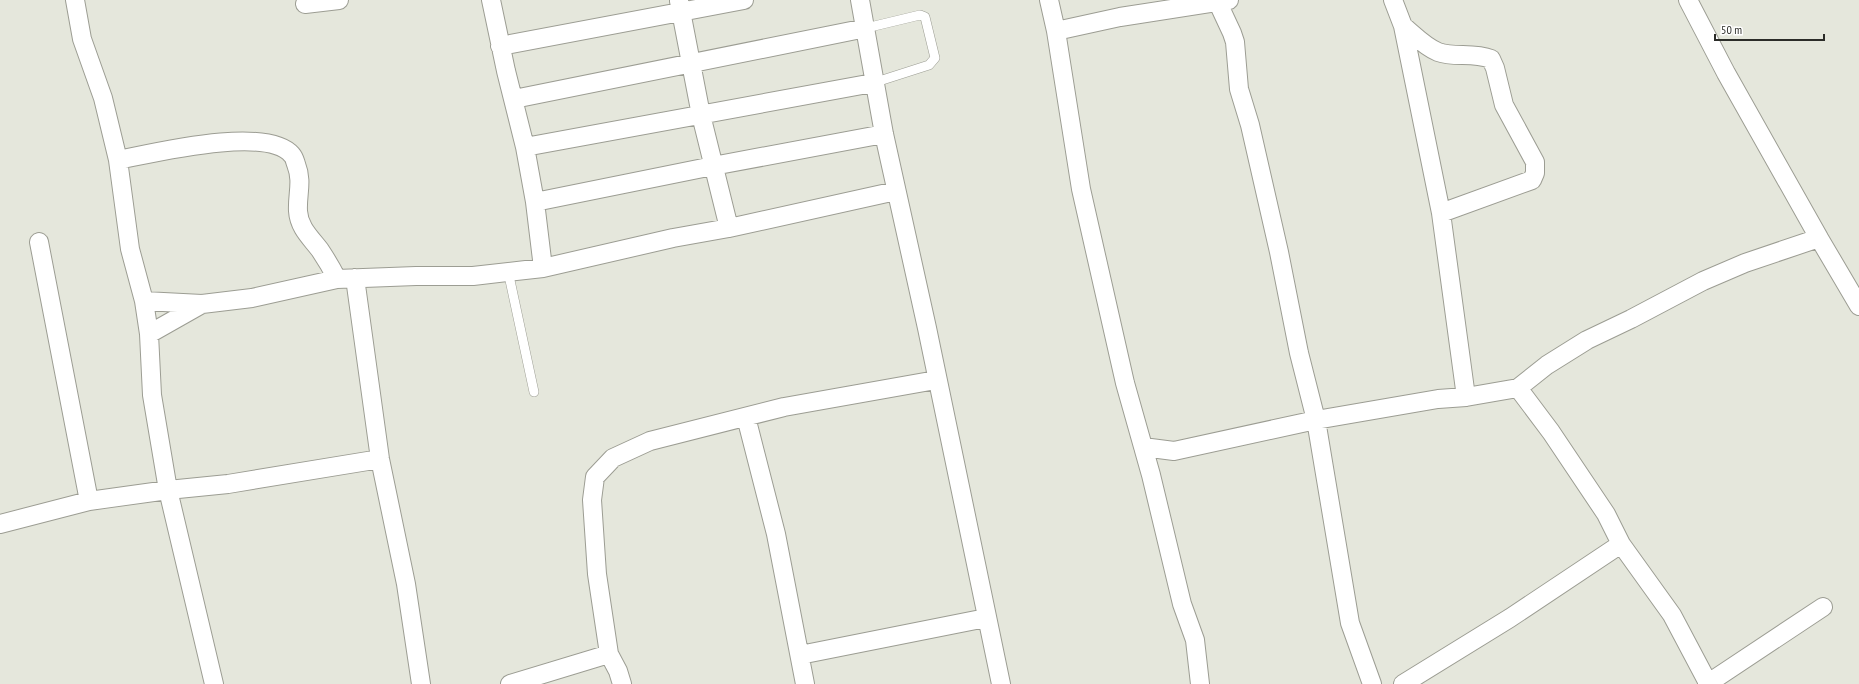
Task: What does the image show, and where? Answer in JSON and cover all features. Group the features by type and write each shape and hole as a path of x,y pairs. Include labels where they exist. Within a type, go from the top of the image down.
{"street":[{"path":"74,0 82,39 102,98 118,160 130,248 144,301 149,334 152,395 168,490 214,684"},
{"path":"305,4 339,0"},
{"path":"491,0 500,46 525,147 535,202 543,268"},
{"path":"500,46 680,6 744,0"},
{"path":"860,0 884,134 924,313 936,380 1000,684"},
{"path":"1049,0 1056,31 1080,189 1123,375 1151,475 1182,604 1195,640 1200,684"},
{"path":"1393,0 1403,26 1441,213 1466,397"},
{"path":"1688,0 1726,74 1859,306"},
{"path":"1056,31 1120,17 1224,1 1235,42 1238,89 1250,125 1279,252 1299,353 1316,420 1350,623 1372,684"},
{"path":"680,6 701,115 729,228"},
{"path":"1403,26 1429,47 1439,53 1480,55 1491,59 1495,68 1504,105 1535,162 1535,174 1532,180 1441,213"},
{"path":"514,99 691,62 866,28"},
{"path":"525,147 874,83"},
{"path":"535,202 713,166 884,134"},
{"path":"118,160 205,144 244,141 279,146 292,156 299,172 300,188 298,211 301,225 320,250 337,278"},
{"path":"144,301 202,304 252,298 337,278 473,276 543,268 673,238 729,228 896,192"},
{"path":"1143,447 1174,451 1316,420 1438,399 1466,397 1518,388 1547,365 1587,340 1631,319 1703,281 1746,263 1819,238"},
{"path":"39,242 89,501"},
{"path":"355,278 380,459 406,584 421,684"},
{"path":"149,334 202,304"},
{"path":"622,684 618,671 609,654 597,574 592,500 595,477 613,458 650,441 784,407 936,380"},
{"path":"1518,388 1551,432 1606,514 1621,544 1672,615 1708,684 1823,607"},
{"path":"746,417 776,534 805,684"},
{"path":"1151,475 1174,451"},
{"path":"0,524 89,501 168,490 228,484 380,459"},
{"path":"1403,684 1455,650 1505,621 1621,544"},
{"path":"800,655 986,618"},
{"path":"510,684 609,654"}],"lane":[{"path":"866,28 920,15 925,17 935,58 929,65 874,83"},
{"path":"508,271 534,392"}]}
